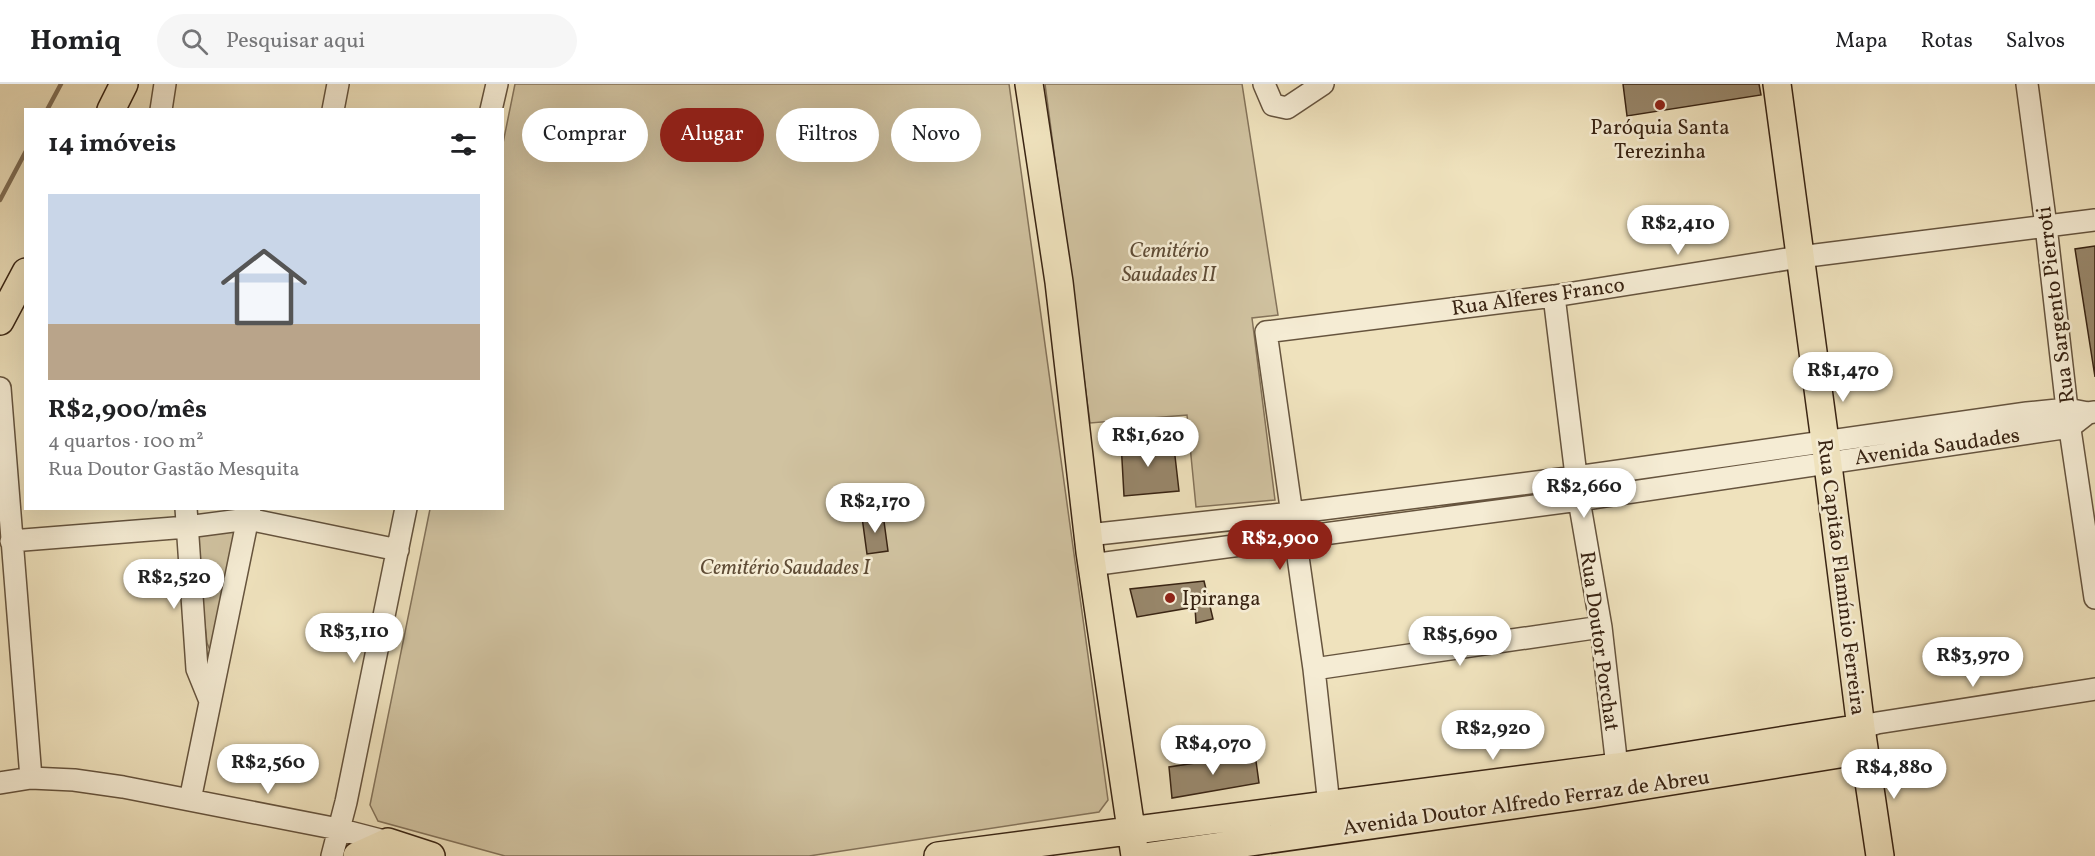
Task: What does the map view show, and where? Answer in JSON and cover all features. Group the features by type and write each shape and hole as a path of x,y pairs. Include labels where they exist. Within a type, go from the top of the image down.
{"main road":[{"path":"112,108 124,84"},
{"path":"1029,84 1059,282 1091,564 1136,856"},
{"name":"Rua Capitão Flamínio Ferreira","path":"1777,84 1862,739 1880,856"},
{"path":"0,321 24,276"},
{"name":"Avenida Doutor Alfredo Ferraz de Abreu","path":"938,856 1617,766 1862,739"},
{"name":"Avenida Doutor Alfredo Ferraz de Abreu","path":"1151,856 1591,794 1862,739"},
{"path":"357,856 388,842 431,856"}],"street":[{"path":"161,108 165,84"},
{"path":"333,108 338,84"},
{"path":"491,108 497,84"},
{"path":"1264,84 1273,105 1287,108 1323,84"},
{"name":"Rua Sargento Pierroti","path":"2027,84 2068,418 2095,598"},
{"name":"Rua Alferes Franco","path":"1291,513 1266,332 1554,296 1800,257 2095,220"},
{"name":"Rua Doutor Porchat","path":"1554,296 1579,500 1601,627 1617,766"},
{"path":"0,388 31,778"},
{"path":"2068,418 2092,413"},
{"name":"Avenida Saudades","path":"1088,535 1291,513 1576,477 1826,452 2068,418"},
{"name":"Avenida Saudades","path":"1091,564 1579,500 1826,452"},
{"path":"332,856 346,802 406,510"},
{"path":"1291,513 1314,669 1329,805"},
{"path":"11,541 187,518 249,514 398,550"},
{"path":"190,800 249,514"},
{"path":"187,518 198,669 210,701"},
{"path":"1314,669 1601,627"},
{"path":"1862,739 1877,723 2095,689"},
{"path":"1591,794 1612,784 1617,775 1617,766"},
{"path":"0,783 31,778 74,780 338,829 388,842"}],"green space":[{"name":"Cemitério Saudades I","path":"515,84 1009,84 1108,800 1099,812 809,856 505,856 378,821 370,805 430,510 504,510 504,138"},
{"name":"Cemitério Saudades II","path":"1045,84 1242,84 1278,315 1252,318 1275,500 1196,507 1187,415 1090,423"},
{"path":"239,524 212,655 207,643 194,530"}],"building":[{"name":"Paróquia Santa Terezinha","path":"1623,84 1759,84 1761,95 1627,116"},
{"path":"2095,246 2095,377 2075,249"},
{"path":"1154,437 1175,456 1179,491 1124,496 1121,442"},
{"path":"883,514 888,551 867,554 862,517"},
{"name":"Ipiranga","path":"1204,581 1213,619 1196,623 1195,607 1137,617 1130,589"},
{"path":"1255,754 1259,783 1172,798 1169,767"}],"waterway":[{"path":"48,108 61,84"},
{"path":"0,200 24,155"}],"place":[{"name":"Paróquia Santa Terezinha","path":"1660,105"},
{"name":"Ipiranga","path":"1170,598"}]}
